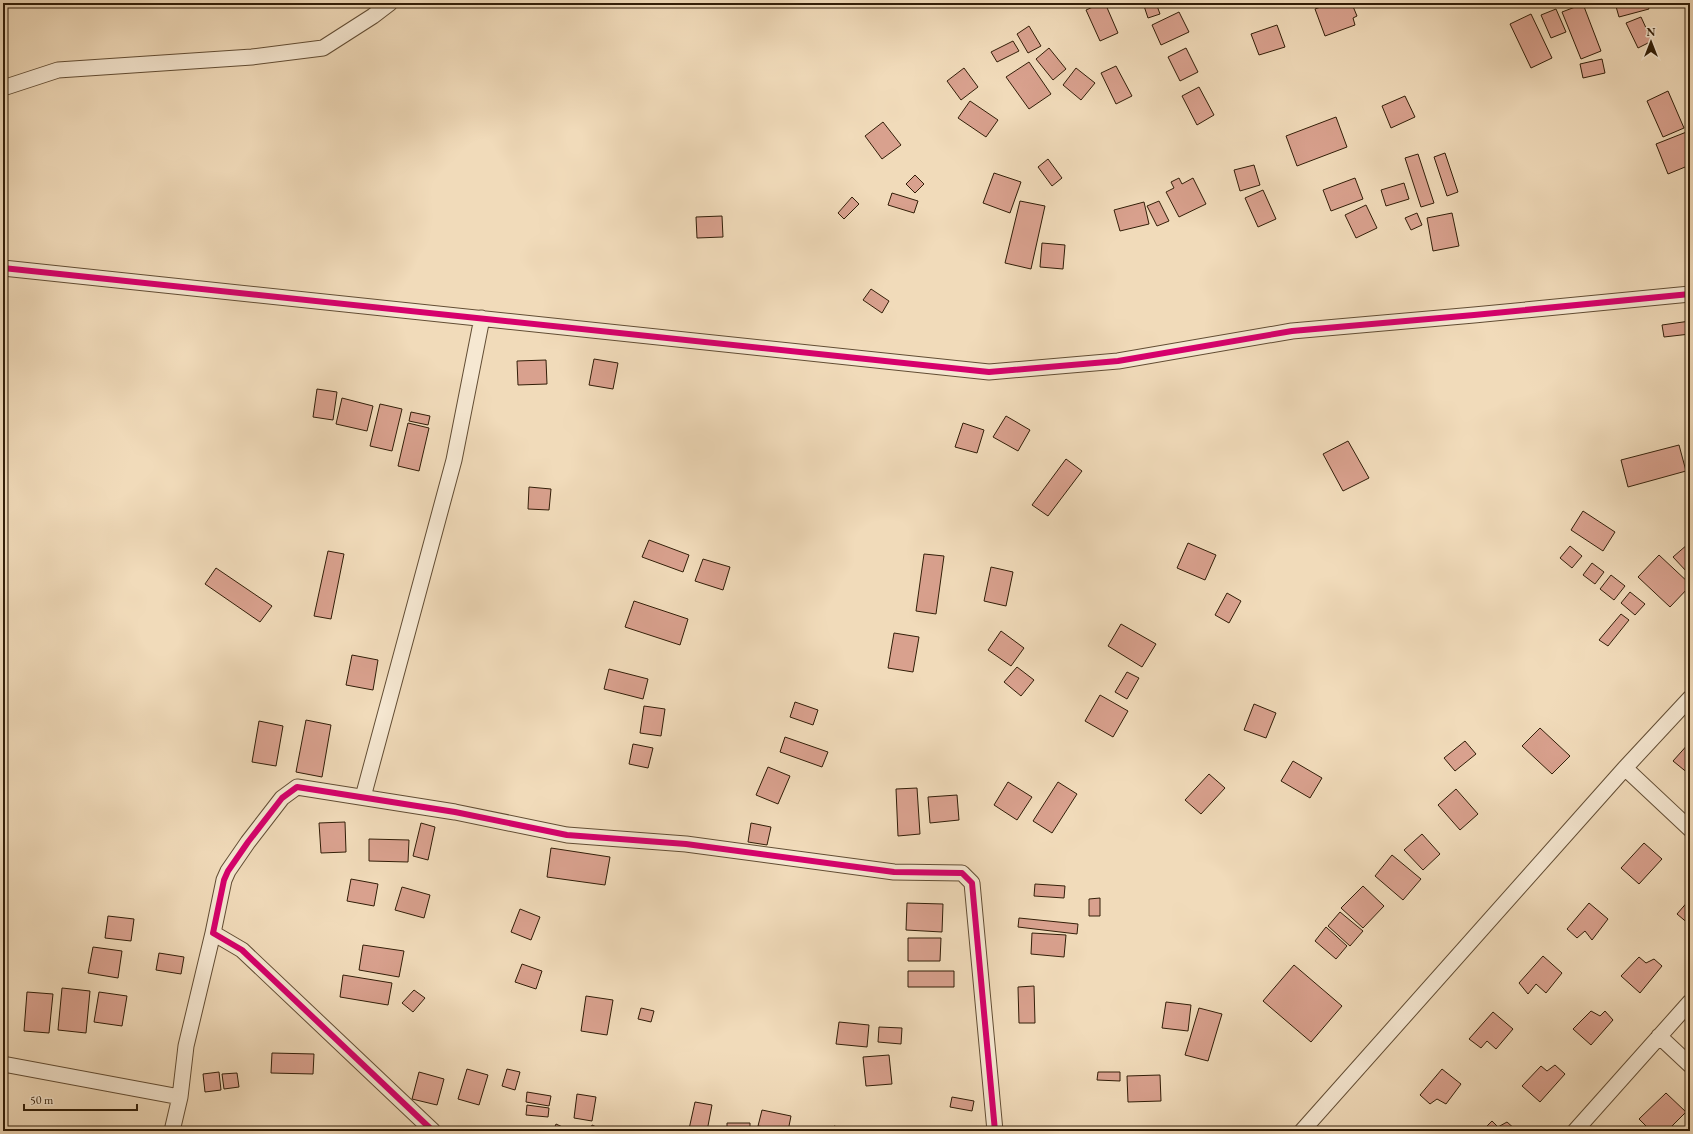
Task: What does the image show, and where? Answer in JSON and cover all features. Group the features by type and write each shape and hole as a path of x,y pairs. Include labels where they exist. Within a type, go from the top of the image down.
{"street":[{"path":"3,88 58,70 252,57 323,48 373,16 390,3"},
{"path":"3,268 989,372 1118,361 1292,331 1482,315 1690,294"},
{"path":"363,797 454,460 482,318"},
{"path":"1302,1131 1625,768 1690,698"},
{"path":"1625,768 1690,829"},
{"path":"172,1131 180,1097 186,1046 224,880 228,871 248,842 282,798 297,787 455,812 567,835 686,844 894,872 962,873 972,883 995,1131"},
{"path":"213,933 242,950 433,1131"},
{"path":"1575,1131 1690,1002"},
{"path":"1659,1036 1690,1065"},
{"path":"3,1064 180,1097"}],"building":[{"path":"1105,3 1118,33 1100,41 1086,10"},
{"path":"1143,3 1156,3 1160,14 1148,18"},
{"path":"1332,3 1347,3 1348,6 1352,4 1357,16 1353,18 1355,25 1325,36 1315,9"},
{"path":"1615,3 1647,3 1649,9 1619,17"},
{"path":"1583,4 1601,51 1581,59 1562,12"},
{"path":"1556,9 1566,32 1551,38 1541,15"},
{"path":"1179,12 1189,32 1161,45 1152,25"},
{"path":"1531,14 1552,58 1531,68 1510,24"},
{"path":"1641,17 1652,41 1638,48 1626,23"},
{"path":"1277,25 1285,47 1259,55 1251,34"},
{"path":"1029,26 1041,46 1028,53 1017,34"},
{"path":"1013,41 1019,51 997,62 991,52"},
{"path":"1049,48 1066,69 1053,80 1036,59"},
{"path":"1186,48 1198,72 1180,81 1168,57"},
{"path":"1602,59 1605,73 1583,78 1580,64"},
{"path":"1029,62 1051,94 1029,109 1006,77"},
{"path":"1116,66 1132,96 1116,104 1101,73"},
{"path":"964,68 978,87 961,100 947,81"},
{"path":"1076,68 1095,83 1081,100 1063,85"},
{"path":"1199,87 1214,115 1197,125 1182,96"},
{"path":"1668,91 1684,128 1663,137 1647,101"},
{"path":"1405,96 1415,117 1391,128 1382,106"},
{"path":"970,101 998,120 986,137 958,118"},
{"path":"1336,117 1347,147 1297,166 1286,136"},
{"path":"883,122 901,145 882,159 865,136"},
{"path":"1689,131 1690,165 1668,174 1656,144"},
{"path":"1445,153 1458,192 1447,196 1434,157"},
{"path":"1418,154 1434,203 1421,207 1405,158"},
{"path":"1048,159 1062,178 1052,186 1038,167"},
{"path":"1254,165 1260,185 1240,191 1234,170"},
{"path":"994,173 1021,182 1010,213 983,203"},
{"path":"915,175 924,184 915,193 906,184"},
{"path":"1179,178 1182,184 1193,178 1206,204 1179,217 1166,192 1174,188 1171,182"},
{"path":"1355,178 1363,199 1331,211 1323,190"},
{"path":"1404,183 1409,199 1386,206 1381,190"},
{"path":"1263,190 1276,219 1258,227 1245,198"},
{"path":"892,193 918,201 914,213 888,205"},
{"path":"852,197 859,204 844,219 838,213"},
{"path":"1020,201 1045,206 1031,269 1005,263"},
{"path":"1159,201 1169,221 1157,226 1147,206"},
{"path":"1144,202 1149,224 1120,231 1114,210"},
{"path":"1366,205 1377,228 1356,238 1345,215"},
{"path":"1417,213 1422,225 1411,230 1405,218"},
{"path":"1452,213 1459,246 1433,251 1427,218"},
{"path":"722,216 723,237 697,238 696,217"},
{"path":"1042,243 1065,245 1063,269 1040,267"},
{"path":"871,289 889,301 882,313 863,300"},
{"path":"1690,321 1690,334 1664,337 1662,325"},
{"path":"594,359 618,363 613,389 589,385"},
{"path":"546,360 547,384 518,385 517,361"},
{"path":"317,389 337,392 333,420 313,417"},
{"path":"342,398 373,406 367,431 336,424"},
{"path":"380,404 402,409 392,451 370,446"},
{"path":"411,412 430,416 428,425 409,421"},
{"path":"1006,416 1030,430 1018,451 993,437"},
{"path":"408,423 429,428 419,471 398,466"},
{"path":"963,423 984,430 977,453 955,447"},
{"path":"1348,441 1369,478 1343,491 1323,454"},
{"path":"1679,445 1686,471 1628,487 1621,460"},
{"path":"1066,459 1082,471 1048,516 1032,505"},
{"path":"529,487 551,489 549,510 528,509"},
{"path":"1583,511 1615,532 1603,551 1571,530"},
{"path":"649,540 689,555 683,572 642,557"},
{"path":"1188,543 1216,555 1205,580 1177,568"},
{"path":"1688,544 1690,546 1690,569 1687,572 1673,557"},
{"path":"1570,546 1582,556 1572,568 1560,558"},
{"path":"328,551 344,554 331,619 314,616"},
{"path":"924,554 944,556 936,614 916,611"},
{"path":"1659,555 1690,584 1690,586 1670,607 1638,577"},
{"path":"703,559 730,567 723,590 695,581"},
{"path":"1592,563 1604,572 1595,584 1583,575"},
{"path":"991,567 1013,572 1006,606 984,601"},
{"path":"216,568 272,606 260,622 205,584"},
{"path":"1611,575 1625,586 1614,600 1600,589"},
{"path":"1630,592 1645,604 1635,615 1621,603"},
{"path":"1227,593 1241,601 1229,623 1215,615"},
{"path":"634,601 688,619 680,645 625,627"},
{"path":"1621,614 1629,620 1608,646 1599,640"},
{"path":"1121,624 1156,644 1142,667 1108,646"},
{"path":"1001,631 1024,648 1011,666 988,650"},
{"path":"894,633 919,637 913,672 888,668"},
{"path":"352,655 378,660 373,690 346,685"},
{"path":"1017,667 1034,680 1021,696 1004,682"},
{"path":"609,669 648,679 643,699 604,689"},
{"path":"1127,672 1139,678 1127,699 1115,692"},
{"path":"1100,695 1128,711 1113,737 1085,721"},
{"path":"795,702 818,710 813,725 790,717"},
{"path":"1254,704 1276,713 1266,738 1244,730"},
{"path":"644,706 665,709 661,736 640,733"},
{"path":"306,720 331,725 322,777 296,772"},
{"path":"259,721 283,726 276,766 252,762"},
{"path":"1540,728 1570,756 1552,774 1522,746"},
{"path":"785,737 828,752 822,767 780,752"},
{"path":"1465,741 1476,754 1455,771 1444,758"},
{"path":"1690,742 1690,773 1689,774 1673,761"},
{"path":"633,744 653,748 648,768 629,764"},
{"path":"1293,761 1322,778 1310,798 1281,781"},
{"path":"768,767 790,776 778,804 756,795"},
{"path":"1209,774 1225,788 1201,814 1185,800"},
{"path":"1008,782 1032,797 1017,820 994,805"},
{"path":"1058,782 1077,794 1052,833 1033,821"},
{"path":"917,788 920,834 898,836 896,789"},
{"path":"1456,789 1478,814 1460,830 1438,805"},
{"path":"957,795 959,820 930,823 928,797"},
{"path":"345,822 346,852 321,853 319,823"},
{"path":"421,823 435,827 428,860 413,856"},
{"path":"751,823 771,827 767,845 748,842"},
{"path":"1422,834 1440,854 1423,870 1404,850"},
{"path":"369,839 409,840 408,862 369,861"},
{"path":"1644,843 1662,859 1639,884 1621,868"},
{"path":"551,848 610,857 605,885 547,877"},
{"path":"1392,855 1421,879 1403,900 1375,876"},
{"path":"351,879 378,884 374,906 347,901"},
{"path":"1035,884 1065,886 1064,898 1034,896"},
{"path":"1363,886 1384,906 1363,928 1341,908"},
{"path":"402,887 430,895 424,918 395,910"},
{"path":"1100,898 1100,916 1089,916 1089,899"},
{"path":"1690,899 1690,925 1677,914"},
{"path":"907,903 943,904 942,932 906,930"},
{"path":"1589,903 1608,919 1592,940 1585,931 1577,938 1567,929"},
{"path":"520,909 540,917 531,940 511,932"},
{"path":"1340,912 1363,931 1350,946 1328,926"},
{"path":"108,916 134,919 131,941 105,938"},
{"path":"1019,918 1078,924 1077,934 1018,927"},
{"path":"1326,927 1347,946 1336,959 1315,941"},
{"path":"1032,933 1066,935 1064,957 1031,954"},
{"path":"908,938 941,938 940,961 908,961"},
{"path":"363,945 404,951 399,977 359,970"},
{"path":"93,947 122,951 118,978 88,973"},
{"path":"159,953 184,957 181,974 156,970"},
{"path":"1543,956 1562,973 1546,993 1536,984 1528,994 1519,983"},
{"path":"1639,957 1646,963 1654,959 1662,966 1640,993 1621,976"},
{"path":"522,964 542,971 536,989 515,982"},
{"path":"1294,965 1342,1006 1311,1042 1263,1001"},
{"path":"908,971 954,971 954,987 908,987"},
{"path":"343,975 392,983 388,1005 340,997"},
{"path":"1034,986 1035,1023 1019,1023 1018,987"},
{"path":"62,988 90,991 86,1033 58,1030"},
{"path":"414,990 425,998 413,1012 402,1003"},
{"path":"27,992 53,994 49,1033 24,1031"},
{"path":"99,992 127,996 122,1026 94,1022"},
{"path":"586,996 613,1000 607,1035 581,1031"},
{"path":"1166,1002 1191,1005 1188,1031 1162,1028"},
{"path":"641,1008 654,1011 651,1022 638,1019"},
{"path":"1199,1008 1222,1014 1208,1061 1185,1055"},
{"path":"1591,1011 1600,1016 1605,1011 1613,1020 1591,1045 1573,1029"},
{"path":"1493,1012 1513,1029 1496,1049 1487,1041 1481,1048 1469,1039"},
{"path":"839,1022 869,1025 867,1047 836,1044"},
{"path":"879,1027 902,1028 901,1044 878,1042"},
{"path":"272,1053 314,1054 313,1074 271,1073"},
{"path":"889,1055 892,1084 866,1086 863,1057"},
{"path":"1555,1065 1565,1074 1540,1102 1522,1086 1541,1066 1547,1071"},
{"path":"467,1069 488,1075 479,1105 458,1099"},
{"path":"507,1069 520,1072 515,1090 502,1086"},
{"path":"1442,1069 1461,1084 1446,1104 1437,1099 1430,1104 1420,1095"},
{"path":"219,1072 221,1090 205,1092 203,1074"},
{"path":"419,1072 444,1079 437,1105 412,1099"},
{"path":"1098,1072 1120,1072 1120,1081 1097,1080"},
{"path":"237,1073 239,1087 224,1089 222,1074"},
{"path":"1160,1075 1161,1101 1128,1102 1127,1076"},
{"path":"527,1092 551,1096 549,1106 526,1102"},
{"path":"1666,1093 1686,1112 1667,1131 1662,1131 1658,1128 1655,1131 1651,1131 1639,1119"},
{"path":"577,1094 596,1097 592,1121 574,1118"},
{"path":"952,1097 974,1101 972,1111 950,1107"},
{"path":"695,1102 712,1105 707,1131 689,1129"},
{"path":"527,1105 549,1108 548,1117 526,1115"},
{"path":"762,1110 791,1116 788,1131 758,1126"},
{"path":"1492,1121 1498,1127 1507,1122 1516,1130 1482,1131"},
{"path":"727,1123 750,1123 750,1131 727,1131"},
{"path":"556,1124 571,1131 553,1131"},
{"path":"592,1125 605,1131 590,1131"},
{"path":"834,1126 853,1131 832,1131"}],"cycle path":[{"path":"3,268 989,372 1118,361 1292,331 1690,294"},
{"path":"433,1131 242,950 213,933 224,880 228,871 282,798 297,787 455,812 567,835 686,844 894,872 962,873 972,883 995,1131"}]}
